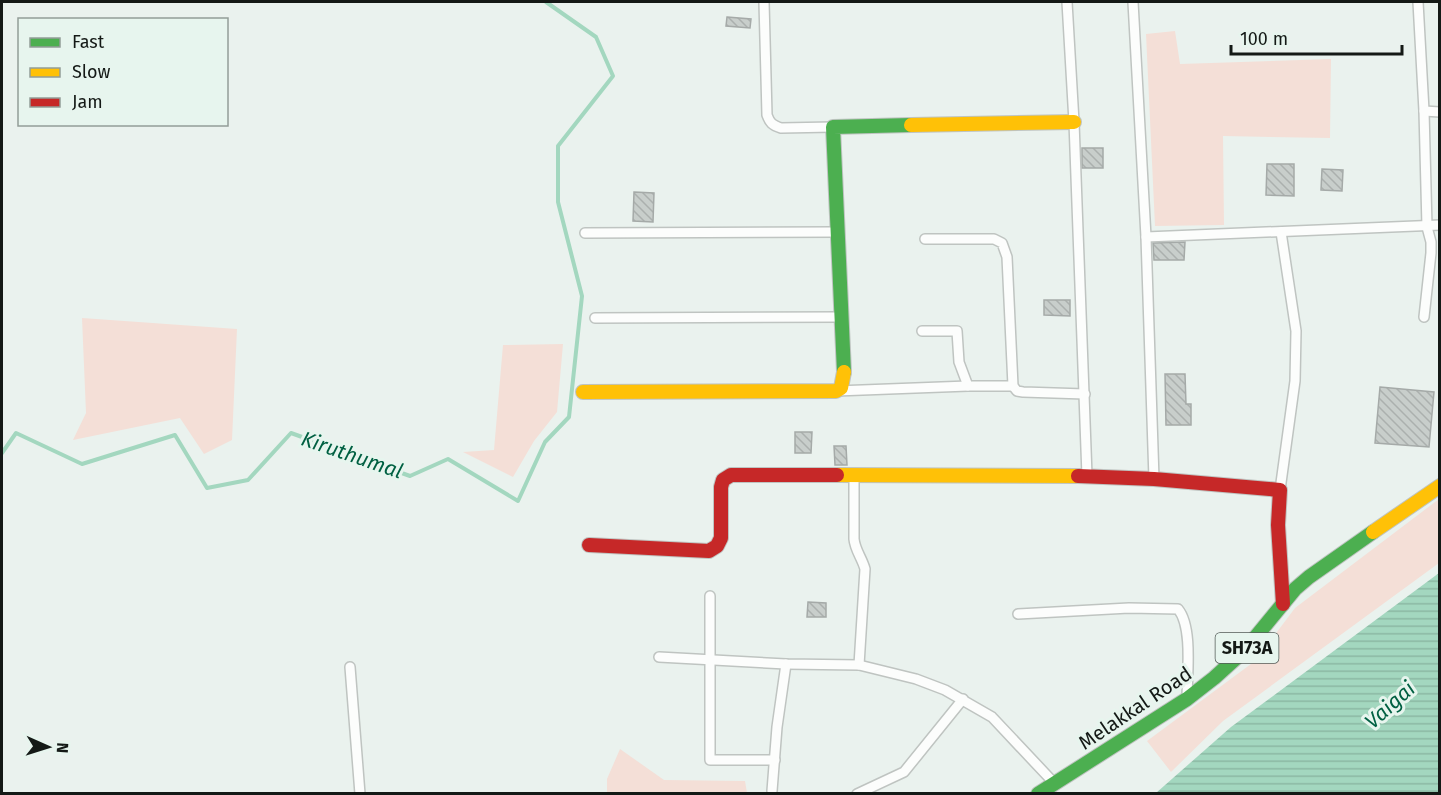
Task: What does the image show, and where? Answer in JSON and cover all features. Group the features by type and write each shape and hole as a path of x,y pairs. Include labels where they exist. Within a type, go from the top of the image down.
{"street":[{"path":"764,2 767,115 770,122 781,128 1074,122"},
{"path":"1067,2 1074,122 1087,476"},
{"path":"1133,2 1146,237 1154,479"},
{"path":"1418,2 1427,226 1431,242 1424,317"},
{"path":"1424,111 1440,112"},
{"path":"832,127 844,378 840,388 836,391"},
{"path":"1146,237 1440,225"},
{"path":"585,233 837,232"},
{"path":"1281,232 1296,331 1295,381 1280,490 1278,525 1283,604"},
{"path":"925,239 994,239 1002,243 1007,257 1013,386 1017,391 1023,392 1085,394"},
{"path":"595,318 840,317"},
{"path":"922,331 957,331 959,362 968,386"},
{"path":"583,392 836,391 1013,386"},
{"path":"589,544 708,551 716,549 721,538 721,487 726,477 731,475 1087,476 1154,479 1280,490"},
{"path":"854,476 855,548 862,558 865,569 859,665"},
{"name":"Melakkal Road","path":"1038,794 1187,699 1245,650 1295,589 1309,577 1440,486"},
{"path":"710,596 710,760 774,759"},
{"path":"1018,614 1129,608 1178,609 1183,614 1187,627 1187,699"},
{"path":"659,657 786,664 859,665 916,679 963,699 992,717 1055,784"},
{"path":"771,791 786,664"},
{"path":"350,667 360,794"},
{"path":"857,794 904,772 963,699"}],"shaded area":[{"path":"1175,31 1180,64 1331,59 1330,138 1223,136 1224,225 1155,226 1146,34"},
{"path":"82,318 237,329 232,440 204,454 180,418 73,440 86,413"},
{"path":"563,344 557,412 534,441 513,477 463,452 494,450 503,345"},
{"path":"1439,499 1439,563 1223,721 1171,772 1147,741 1255,661 1295,608"},
{"path":"620,749 664,780 745,781 747,793 607,793 607,779"}],"water":[{"name":"Vaigai","path":"1439,573 1439,793 1156,793 1231,727"}],"building":[{"path":"727,17 751,19 750,28 726,26"},
{"path":"1082,148 1103,148 1103,168 1082,168"},
{"path":"1267,164 1294,164 1294,196 1266,195"},
{"path":"1322,169 1343,170 1342,191 1321,190"},
{"path":"634,192 654,193 653,222 633,221"},
{"path":"1185,242 1184,260 1154,260 1153,243"},
{"path":"1044,300 1070,300 1070,316 1044,315"},
{"path":"1165,374 1185,374 1186,404 1191,404 1191,425 1166,425"},
{"path":"1380,387 1434,392 1429,447 1375,443"},
{"path":"795,432 812,432 811,453 795,453"},
{"path":"834,446 846,446 847,465 835,465"},
{"path":"808,602 826,603 826,617 807,617"}],"waterway":[{"name":"Kiruthumal","path":"2,453 16,433 82,464 175,435 207,488 248,480 291,433 410,476 448,459 518,501 545,442 569,417 582,296 558,202 558,146 613,76 596,37 546,2"}],"traffic: fast":[{"path":"844,372 833,127 911,125"},
{"path":"1038,794 1187,699 1214,678 1245,650 1295,589 1373,532"}],"traffic: slow":[{"path":"911,125 1074,122"},
{"path":"583,392 836,391 841,388 844,372"},
{"path":"837,475 1078,476"},
{"path":"1373,532 1440,486"}],"traffic: jam":[{"path":"589,545 709,551 717,546 721,538 721,487 723,480 731,475 837,475"},
{"path":"1078,476 1154,479 1280,490 1278,525 1283,604"}]}
